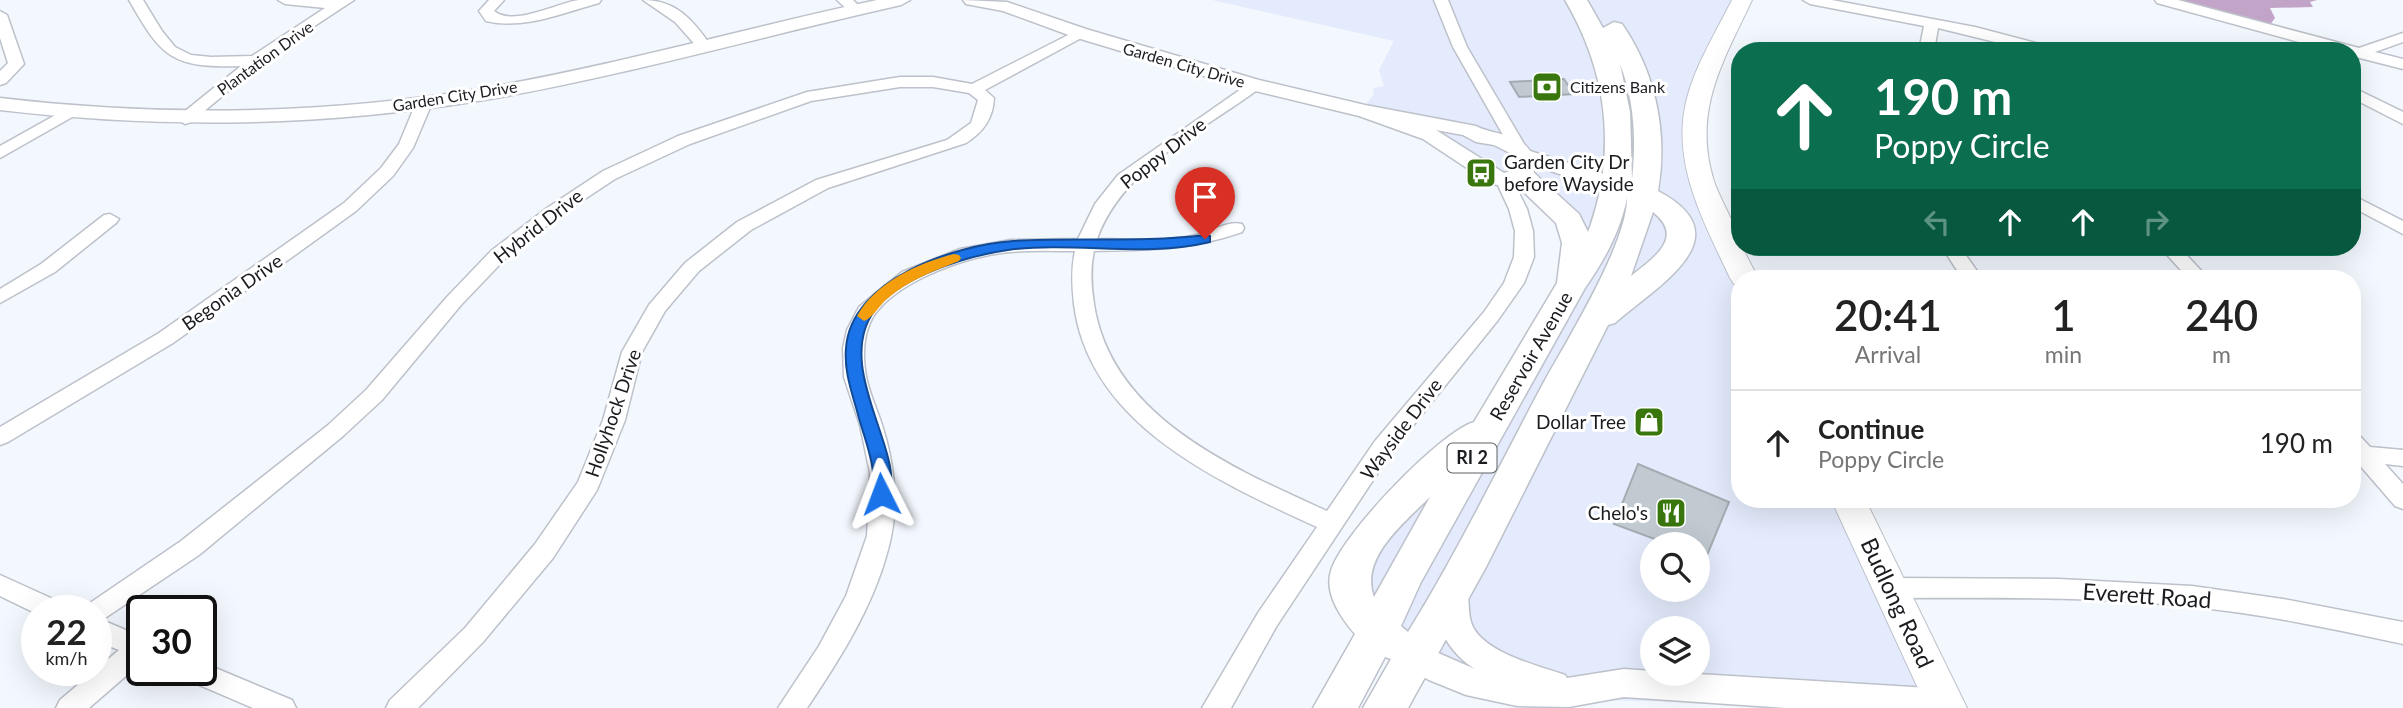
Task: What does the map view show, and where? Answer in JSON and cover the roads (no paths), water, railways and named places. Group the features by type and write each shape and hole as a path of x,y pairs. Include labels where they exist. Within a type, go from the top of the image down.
{"main road":[{"name":"RI 2","path":"1576,0 1600,41 1617,94 1629,190"},
{"name":"RI 2","path":"1597,0 1628,53 1641,88 1648,127 1648,151 1629,190"},
{"path":"1731,250 1707,198 1695,155 1694,118 1702,86 1742,0"},
{"path":"1517,165 1569,220 1577,243 1570,287"},
{"name":"Reservoir Avenue","path":"1335,708 1378,631 1402,580 1570,287 1629,190"},
{"name":"Reservoir Avenue","path":"1385,708 1452,593 1625,257 1638,220 1629,190"},
{"path":"1589,329 1664,265 1682,243 1682,229 1677,218 1664,206 1629,190"},
{"path":"1415,657 1378,631 1357,607 1349,573 1368,541 1441,465 1497,415"},
{"name":"Budlong Road","path":"1852,508 1946,706"}],"street":[{"path":"136,0 168,48 178,55 209,60 255,61"},
{"path":"285,0 343,3"},
{"path":"496,0 486,11 491,18 498,20 517,19 594,0"},
{"path":"650,0 670,10 691,27 704,46"},
{"name":"Garden City Drive","path":"0,104 68,113 185,119 311,115 424,103 564,78 704,46 850,5 901,0"},
{"name":"Garden City Drive","path":"972,0 1004,3 1080,33 1254,85 1365,111 1469,130 1486,138 1498,139 1517,165"},
{"name":"Wayside Drive","path":"1216,708 1267,620 1383,447 1491,316 1514,283 1524,257 1524,231 1518,209 1514,137 1494,114 1450,26 1441,0"},
{"path":"1810,0 1975,31 2016,42"},
{"path":"1871,12 1886,0"},
{"path":"2162,0 2316,42"},
{"name":"Plantation Drive","path":"185,119 255,61 343,3"},
{"path":"0,15 16,64 0,80"},
{"path":"2244,23 2271,42"},
{"path":"1928,42 1932,24"},
{"path":"974,89 1080,33"},
{"path":"2361,50 2403,37"},
{"path":"2361,54 2403,64"},
{"name":"Hybrid Drive","path":"112,602 190,548 335,431 374,395 454,301 498,256 553,212 599,181 684,140 807,97 875,83 933,82 974,89"},
{"name":"Poppy Drive","path":"1254,85 1122,182 1094,222 1086,243 1081,260 1080,297 1091,346 1123,393 1183,448 1256,489 1333,524"},
{"name":"Hollyhock Drive","path":"400,708 482,625 544,551 589,484 614,421 632,352 656,309 692,267 744,226 822,184 943,148 971,134 986,112 986,98 974,89"},
{"path":"2361,97 2403,119"},
{"name":"Begonia Drive","path":"0,437 166,338 350,206 387,172 407,144 424,103"},
{"name":"Garden City Drive","path":"1365,111 1430,135 1483,167 1517,165 1629,190"},
{"path":"0,153 68,113"},
{"path":"1450,126 1494,114"},
{"path":"1483,167 1478,140 1486,138 1485,128 1494,114"},
{"path":"2361,205 2403,228"},
{"path":"0,297 48,268 110,219"},
{"path":"792,708 829,654 859,596 878,536 882,473 855,377 853,348 857,330 869,307 909,276 967,253 1011,246 1166,244 1205,239 1235,228"},
{"path":"2177,256 2191,270"},
{"path":"2361,451 2403,458"},
{"path":"2361,454 2403,500"},
{"path":"0,586 21,596"},
{"name":"Everett Road","path":"1889,588 2030,588 2162,594 2287,609 2403,633"},
{"path":"1452,593 1454,621 1458,630 1486,659 1523,676 1581,693"},
{"path":"1415,657 1447,673 1506,691 1530,695 1581,693 1624,683 1946,706"},
{"path":"70,708 126,661"},
{"path":"217,680 282,708"}],"place":[{"name":"Citizens Bank","path":"1547,87"},
{"name":"Garden City Dr before Wayside","path":"1481,173"},
{"name":"Dollar Tree","path":"1649,422"},
{"name":"Chelo's","path":"1671,513"}]}
